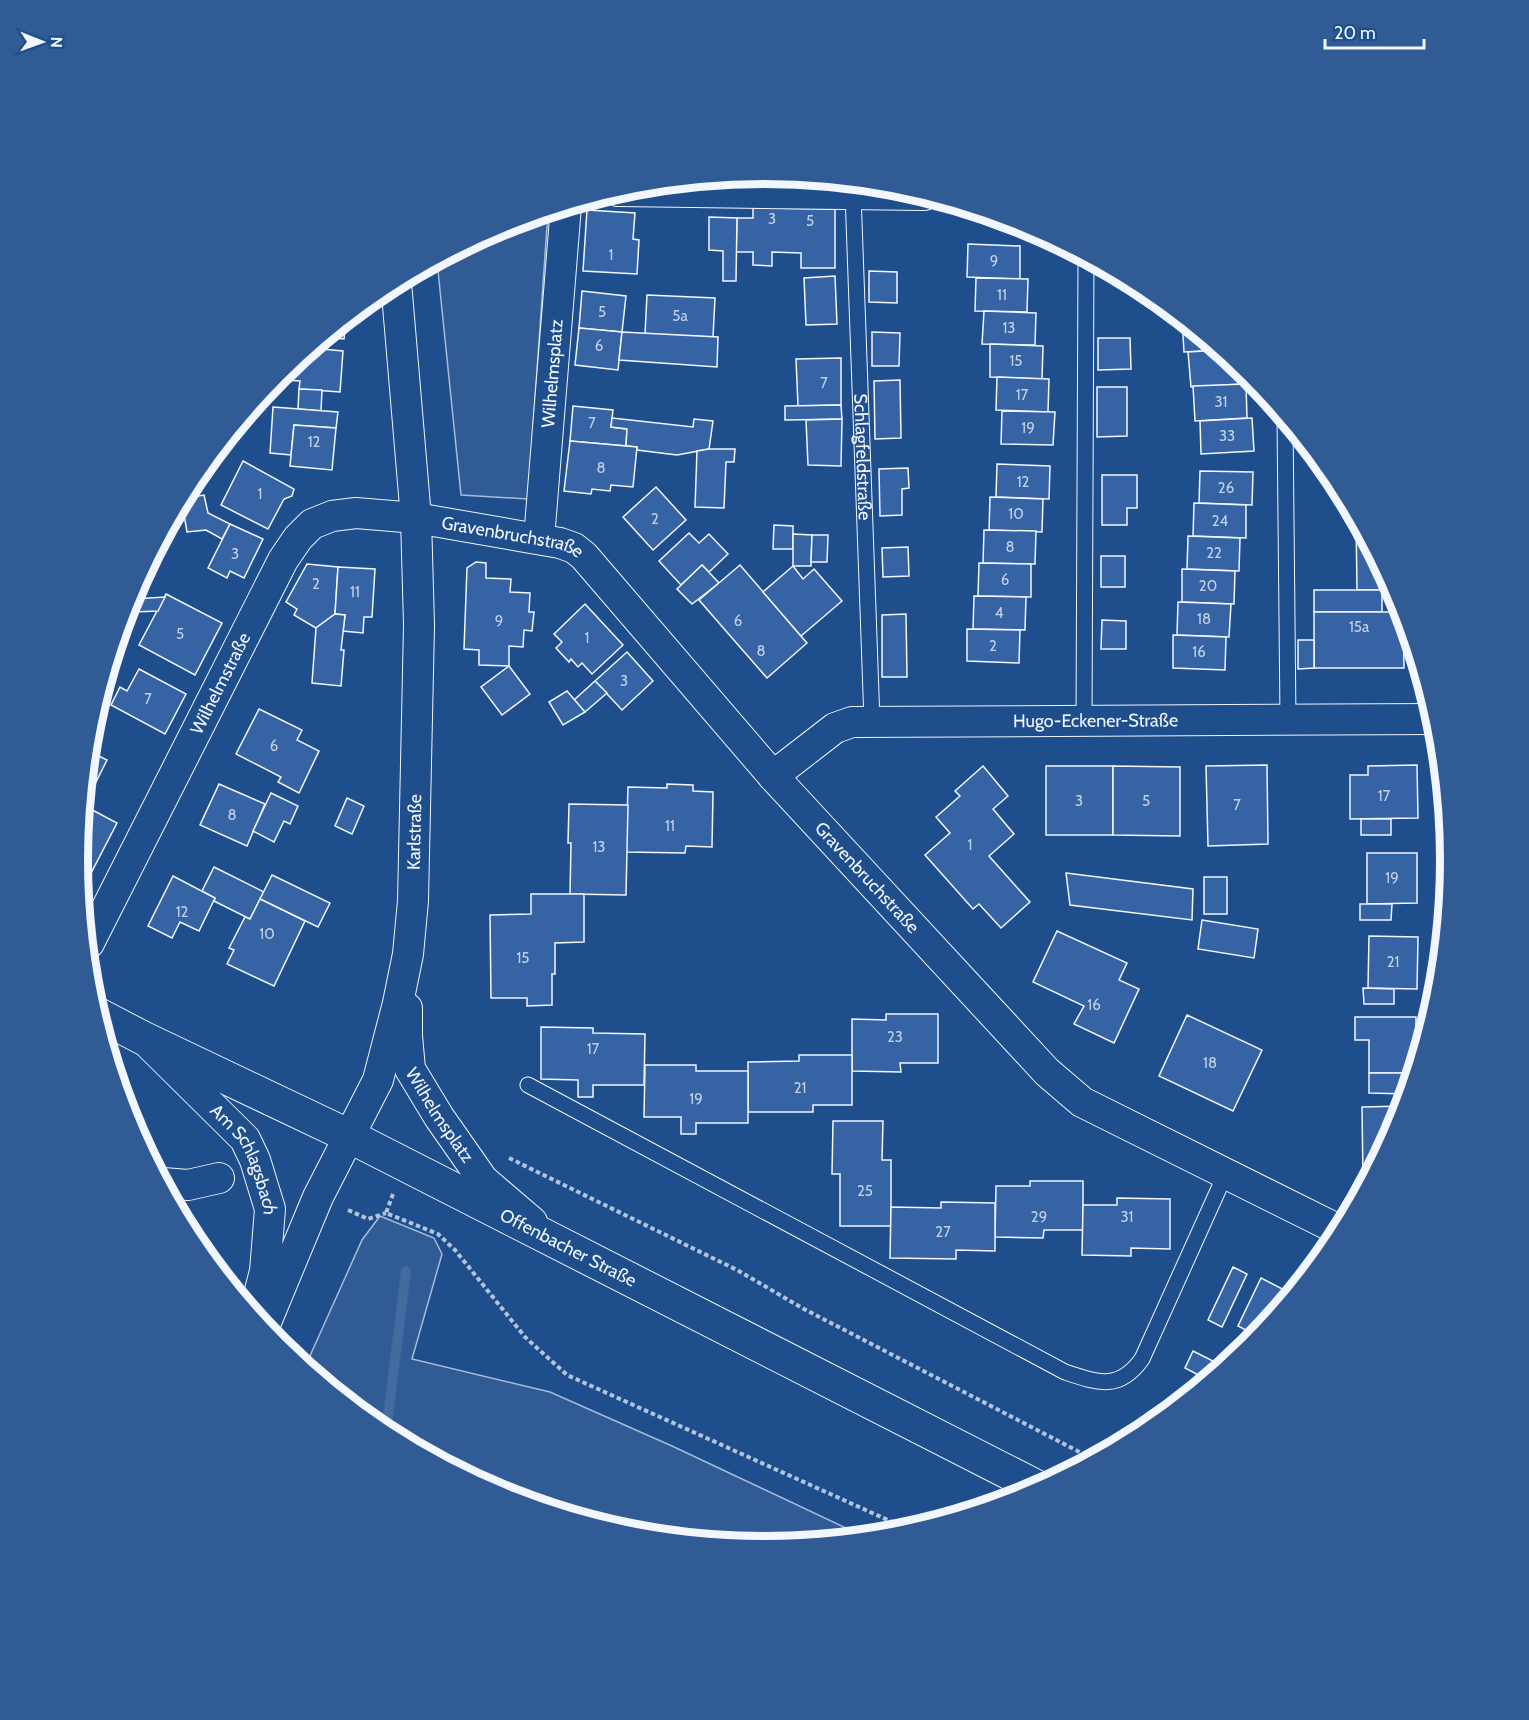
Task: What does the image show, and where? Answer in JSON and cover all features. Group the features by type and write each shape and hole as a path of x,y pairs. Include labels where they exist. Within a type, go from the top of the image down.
{"street":[{"path":"667,191 875,194"},
{"name":"Wilhelmsplatz","path":"539,539 565,214"},
{"path":"397,293 416,518"},
{"name":"Wilhelmstraße","path":"93,935 283,560 298,538 312,524 332,516 356,513 416,518"},
{"name":"Gravenbruchstraße","path":"416,518 539,539 574,548 584,556 773,776 1047,1072 1082,1102 1333,1227"},
{"name":"Karlstraße","path":"349,1136 378,1080 408,954 413,901 417,758 419,625 416,518"},
{"name":"Hugo-Eckener-Straße","path":"773,776 835,728 852,722 1426,719"},
{"name":"Wilhelmsplatz","path":"408,954 407,1036 410,1069 439,1118 483,1180 552,1240"},
{"name":"Offenbacher Straße","path":"108,1020 349,1136 1028,1483"},
{"name":"Am Schlagsbach","path":"142,1038 245,1139 255,1160 270,1209 265,1271 256,1306"},
{"path":"268,1319 318,1197 349,1136"},
{"path":"171,1184 188,1185 219,1178"}],"lane":[{"name":"Schlagfeldstraße","path":"853,193 872,721"},
{"path":"1084,720 1086,266"},
{"path":"1285,429 1288,720"},
{"path":"528,1085 1065,1372 1092,1381 1115,1383 1134,1372 1226,1175"}],"path":[{"path":"505,1156 737,1270 804,1310 1085,1454"},
{"path":"405,1166 386,1213 438,1234 455,1250 525,1337 567,1375 894,1523"}],"shaded area":[{"path":"547,220 528,499 461,495 438,269 506,235"},
{"path":"380,1216 434,1238 442,1254 412,1359 550,1392 672,1446 851,1530 809,1535 720,1535 633,1523 590,1513 506,1485 426,1445 353,1396 309,1359 362,1240"}],"building":[{"path":"753,208 835,209 835,268 801,268 801,253 772,252 772,266 753,265 753,252 736,252 737,218 753,218"},
{"path":"587,210 635,213 633,239 639,240 637,274 583,271"},
{"path":"709,217 737,218 736,281 723,281 723,251 709,250"},
{"path":"968,244 1020,246 1020,279 967,277"},
{"path":"869,271 897,272 897,303 869,302"},
{"path":"835,276 837,324 806,325 804,278"},
{"path":"976,278 1028,279 1027,312 975,311"},
{"path":"582,291 626,296 622,332 579,328"},
{"path":"647,295 715,298 713,337 645,334"},
{"path":"984,311 1036,313 1035,345 982,344"},
{"path":"579,328 622,332 618,370 575,365"},
{"path":"1183,329 1208,351 1184,352"},
{"path":"345,331 344,339 336,338"},
{"path":"622,332 718,337 717,367 619,360"},
{"path":"872,332 900,333 899,366 872,366"},
{"path":"1098,338 1130,338 1131,369 1098,370"},
{"path":"990,344 1043,346 1042,379 990,377"},
{"path":"323,349 343,351 340,392 299,389 300,381 288,380"},
{"path":"1208,351 1243,384 1191,387 1188,352"},
{"path":"841,358 841,405 798,406 796,359"},
{"path":"997,377 1049,379 1048,412 996,410"},
{"path":"900,380 901,438 875,439 874,381"},
{"path":"1245,384 1247,418 1195,421 1193,386"},
{"path":"1097,387 1127,387 1127,436 1097,437"},
{"path":"299,389 322,390 321,411 298,409"},
{"path":"841,405 842,419 785,420 785,406"},
{"path":"573,406 613,410 611,427 627,429 626,446 570,441"},
{"path":"273,407 338,412 336,428 294,425 291,455 270,453"},
{"path":"1002,411 1055,412 1053,445 1001,444"},
{"path":"612,418 693,427 694,419 713,421 709,449 677,455 637,450 637,447 626,446 627,429 611,427"},
{"path":"1252,418 1254,451 1201,454 1200,421"},
{"path":"842,419 841,466 808,465 806,420"},
{"path":"294,425 336,428 332,470 290,466"},
{"path":"570,441 637,447 633,487 611,485 610,491 592,489 591,494 564,491"},
{"path":"735,449 734,462 726,462 724,508 695,507 697,451"},
{"path":"243,461 294,489 292,496 284,499 268,529 221,505"},
{"path":"997,464 1050,466 1049,499 996,497"},
{"path":"908,468 909,488 902,489 902,515 880,516 879,469"},
{"path":"1200,471 1253,472 1252,505 1199,503"},
{"path":"1102,475 1137,475 1137,508 1127,508 1127,525 1102,525"},
{"path":"656,487 686,520 653,550 623,517"},
{"path":"204,495 208,513 230,524 222,539 206,530 187,532 184,514 189,509 194,497"},
{"path":"990,497 1043,499 1042,532 989,530"},
{"path":"1194,503 1246,505 1246,538 1193,536"},
{"path":"230,524 263,539 244,578 230,571 227,578 208,568"},
{"path":"774,525 793,526 793,549 773,549"},
{"path":"984,530 1036,531 1035,564 983,563"},
{"path":"689,533 699,543 709,534 728,554 709,572 702,565 681,585 659,561"},
{"path":"793,534 812,535 811,566 793,566"},
{"path":"1356,534 1384,590 1357,590"},
{"path":"812,535 828,535 827,562 811,562"},
{"path":"1188,536 1240,538 1239,571 1187,569"},
{"path":"908,547 909,576 883,577 882,548"},
{"path":"1101,556 1125,556 1125,587 1101,587"},
{"path":"476,562 486,563 486,578 511,579 510,592 530,593 529,612 534,612 532,631 524,630 523,647 509,646 509,666 479,665 479,650 464,649 467,568"},
{"path":"979,563 1031,564 1031,597 978,596"},
{"path":"307,564 338,567 335,614 316,628 294,615 297,609 286,602"},
{"path":"702,565 719,583 692,604 677,589"},
{"path":"740,565 807,643 767,678 699,600"},
{"path":"793,566 803,579 814,569 842,601 801,636 763,592"},
{"path":"338,567 375,569 372,617 364,617 363,633 343,631 345,615 335,614"},
{"path":"1182,569 1235,571 1234,604 1182,602"},
{"path":"1314,590 1382,590 1382,612 1314,612"},
{"path":"166,594 222,623 195,675 139,645"},
{"path":"974,596 1026,597 1025,630 973,629"},
{"path":"165,597 158,611 136,612 141,598"},
{"path":"1178,602 1231,604 1229,637 1177,635"},
{"path":"585,604 623,645 592,674 582,663 578,667 571,659 569,662 556,648 562,642 554,634"},
{"path":"1314,612 1393,612 1403,639 1404,668 1314,668"},
{"path":"335,614 345,615 341,650 344,650 341,686 312,683 316,628"},
{"path":"906,614 907,677 882,677 882,615"},
{"path":"1102,620 1126,621 1126,649 1101,649"},
{"path":"967,629 1020,630 1019,663 967,661"},
{"path":"1173,635 1226,637 1225,670 1173,668"},
{"path":"1298,640 1314,640 1314,668 1298,669"},
{"path":"627,652 653,681 622,710 595,681"},
{"path":"509,666 530,694 502,715 481,687"},
{"path":"139,669 186,694 165,734 111,705 120,687 127,691"},
{"path":"595,681 607,693 585,712 574,700"},
{"path":"567,691 585,712 563,725 549,702"},
{"path":"259,709 302,730 297,740 319,751 299,793 278,782 281,777 236,754"},
{"path":"97,755 107,760 92,789"},
{"path":"1267,765 1268,844 1208,846 1206,766"},
{"path":"1417,765 1418,818 1350,819 1350,775 1368,775 1368,766"},
{"path":"983,766 1008,796 993,809 1014,834 989,856 1030,902 1001,928 979,904 973,909 925,855 950,833 936,817 960,796 955,791"},
{"path":"1046,766 1113,766 1113,835 1046,835"},
{"path":"1113,766 1180,767 1180,836 1113,835"},
{"path":"219,784 265,804 247,846 200,825"},
{"path":"667,784 693,785 693,791 713,792 712,847 686,846 685,853 626,852 628,787 667,788"},
{"path":"271,793 298,806 290,824 284,821 274,842 253,831"},
{"path":"347,798 364,806 352,834 335,826"},
{"path":"569,804 628,805 626,895 570,894"},
{"path":"91,809 117,823 89,877 88,860"},
{"path":"1361,819 1391,819 1391,835 1361,835"},
{"path":"1367,853 1417,853 1417,903 1367,904"},
{"path":"214,867 264,892 250,919 214,901 215,898 202,891"},
{"path":"1066,873 1193,889 1192,920 1070,905"},
{"path":"272,875 330,903 318,927 260,899"},
{"path":"173,876 215,898 199,931 180,922 172,938 148,926"},
{"path":"1204,877 1227,877 1227,914 1204,914"},
{"path":"531,894 584,894 584,942 555,943 552,1005 527,1006 527,998 491,998 490,915 531,914"},
{"path":"260,899 305,921 274,986 227,964 234,950 229,948 245,917 250,919"},
{"path":"1360,904 1392,904 1391,920 1360,920"},
{"path":"1202,920 1258,929 1254,958 1198,949"},
{"path":"1057,931 1127,963 1119,980 1139,989 1114,1043 1074,1024 1084,1006 1033,982"},
{"path":"1369,936 1418,937 1417,989 1368,988"},
{"path":"1363,988 1394,989 1394,1004 1364,1004"},
{"path":"886,1014 938,1014 938,1063 900,1063 901,1072 852,1071 852,1019 886,1020"},
{"path":"1187,1015 1262,1050 1233,1111 1159,1076"},
{"path":"1355,1017 1416,1017 1416,1038 1406,1073 1369,1073 1369,1040 1355,1040"},
{"path":"541,1027 593,1028 593,1033 645,1034 644,1085 593,1085 593,1097 578,1097 578,1080 541,1079"},
{"path":"799,1055 852,1055 852,1105 813,1105 813,1112 748,1112 748,1062 799,1061"},
{"path":"645,1065 696,1065 696,1071 748,1071 748,1123 696,1123 696,1134 681,1134 681,1117 644,1117"},
{"path":"1369,1073 1406,1073 1399,1094 1369,1093"},
{"path":"1394,1106 1363,1174 1362,1107"},
{"path":"833,1121 883,1121 882,1160 891,1160 891,1226 840,1226 840,1174 832,1174"},
{"path":"1030,1181 1083,1181 1083,1230 1044,1230 1043,1238 995,1237 996,1186 1030,1186"},
{"path":"1117,1198 1170,1199 1170,1249 1131,1248 1131,1256 1082,1255 1083,1205 1117,1205"},
{"path":"941,1202 995,1203 995,1251 956,1250 956,1259 890,1258 891,1207 941,1208"},
{"path":"1233,1267 1247,1274 1222,1327 1208,1320"},
{"path":"1261,1278 1286,1291 1249,1332 1238,1326"},
{"path":"1193,1351 1216,1363 1200,1376 1185,1368"}],"waterway":[{"path":"387,1421 406,1271"}]}
